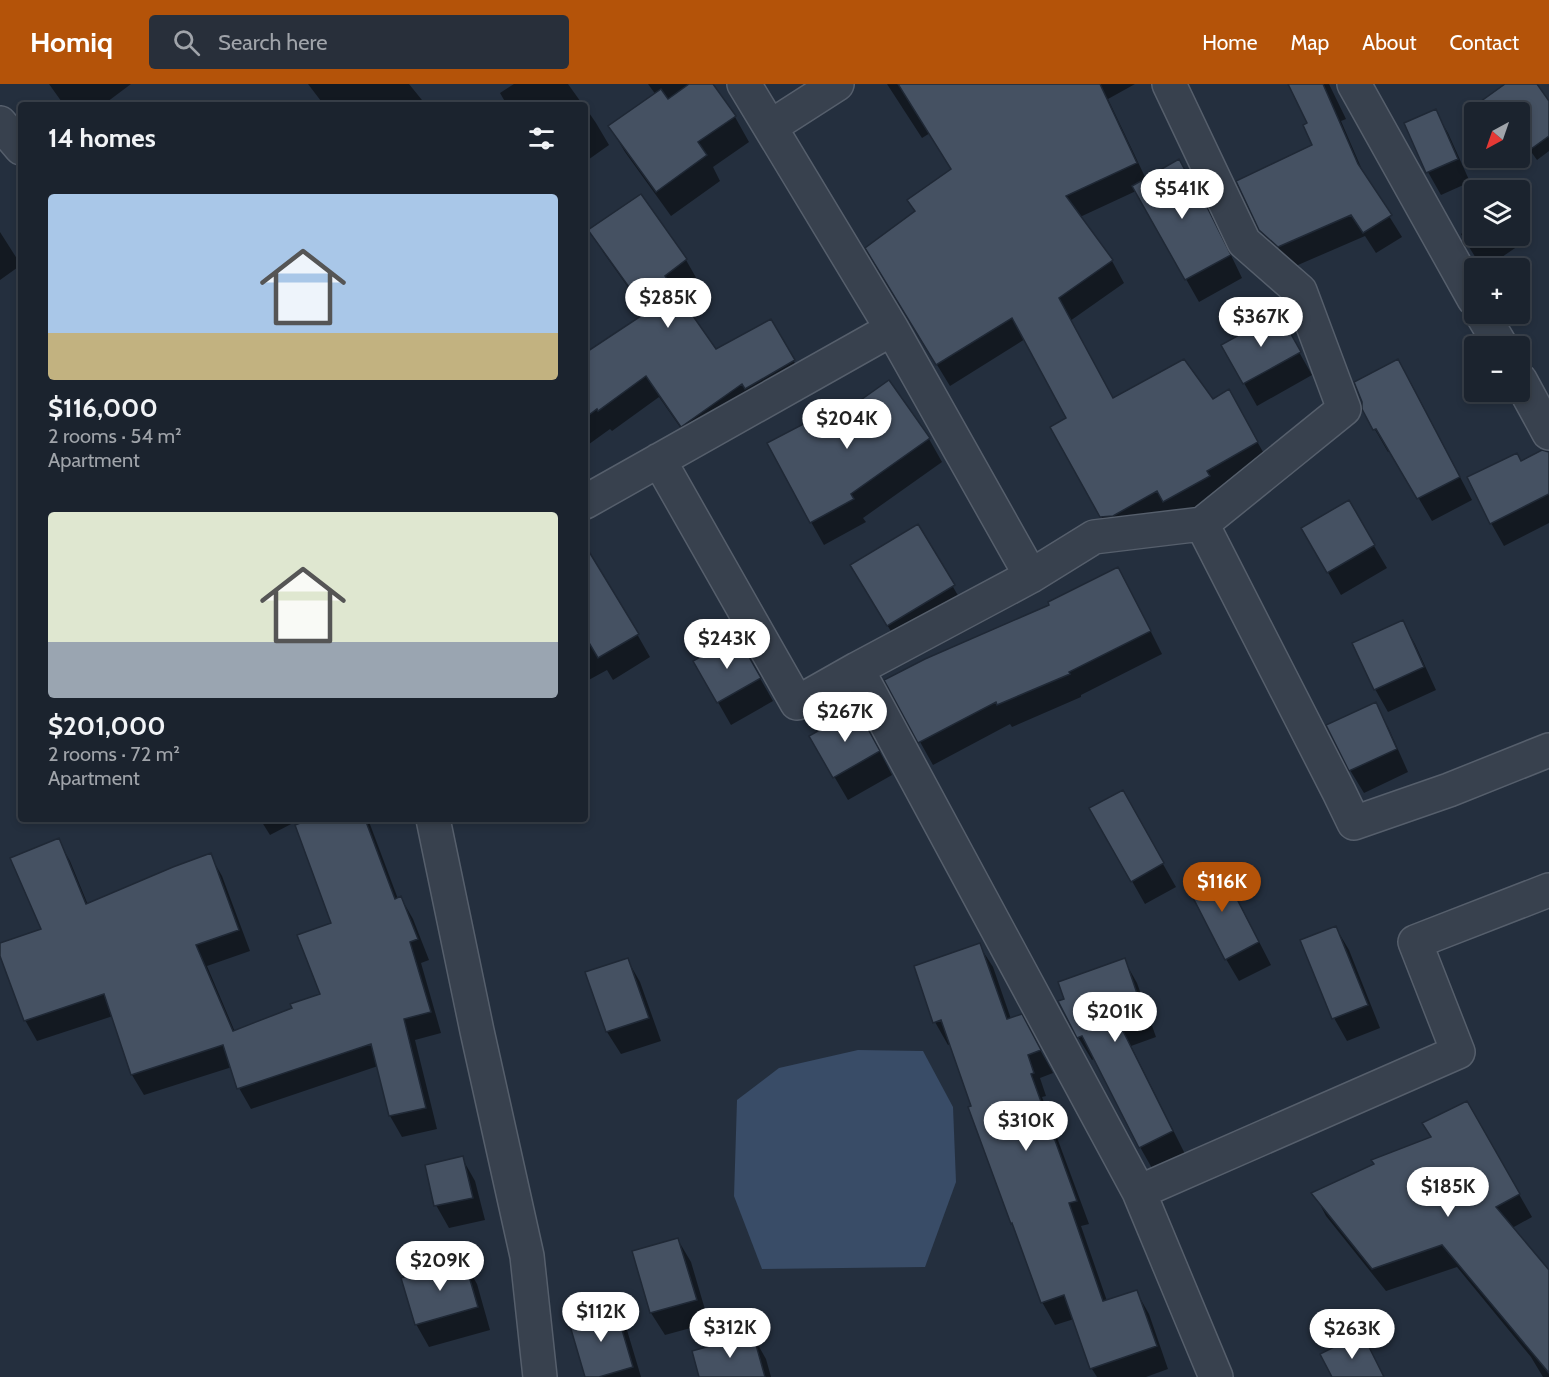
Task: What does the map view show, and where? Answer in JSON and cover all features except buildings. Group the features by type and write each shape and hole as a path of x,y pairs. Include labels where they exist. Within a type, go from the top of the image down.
{"street":[{"path":"744,84 892,328 1031,576"},
{"path":"770,127 837,84"},
{"path":"659,460 797,703 1031,576 1094,537 1202,524 1344,409 1300,291 1244,242 1169,84"},
{"path":"1354,84 1464,281"},
{"path":"0,123 18,144"},
{"path":"588,500 892,328"},
{"path":"1530,398 1549,433"},
{"path":"1202,524 1354,823 1449,790 1549,750"},
{"path":"857,669 1139,1192 1216,1377"},
{"path":"433,822 527,1256 540,1377"},
{"path":"1139,1192 1458,1052 1416,942 1549,890"}],"water":[{"path":"858,1050 923,1051 953,1107 956,1182 925,1267 762,1269 734,1196 737,1100 779,1068"}]}
